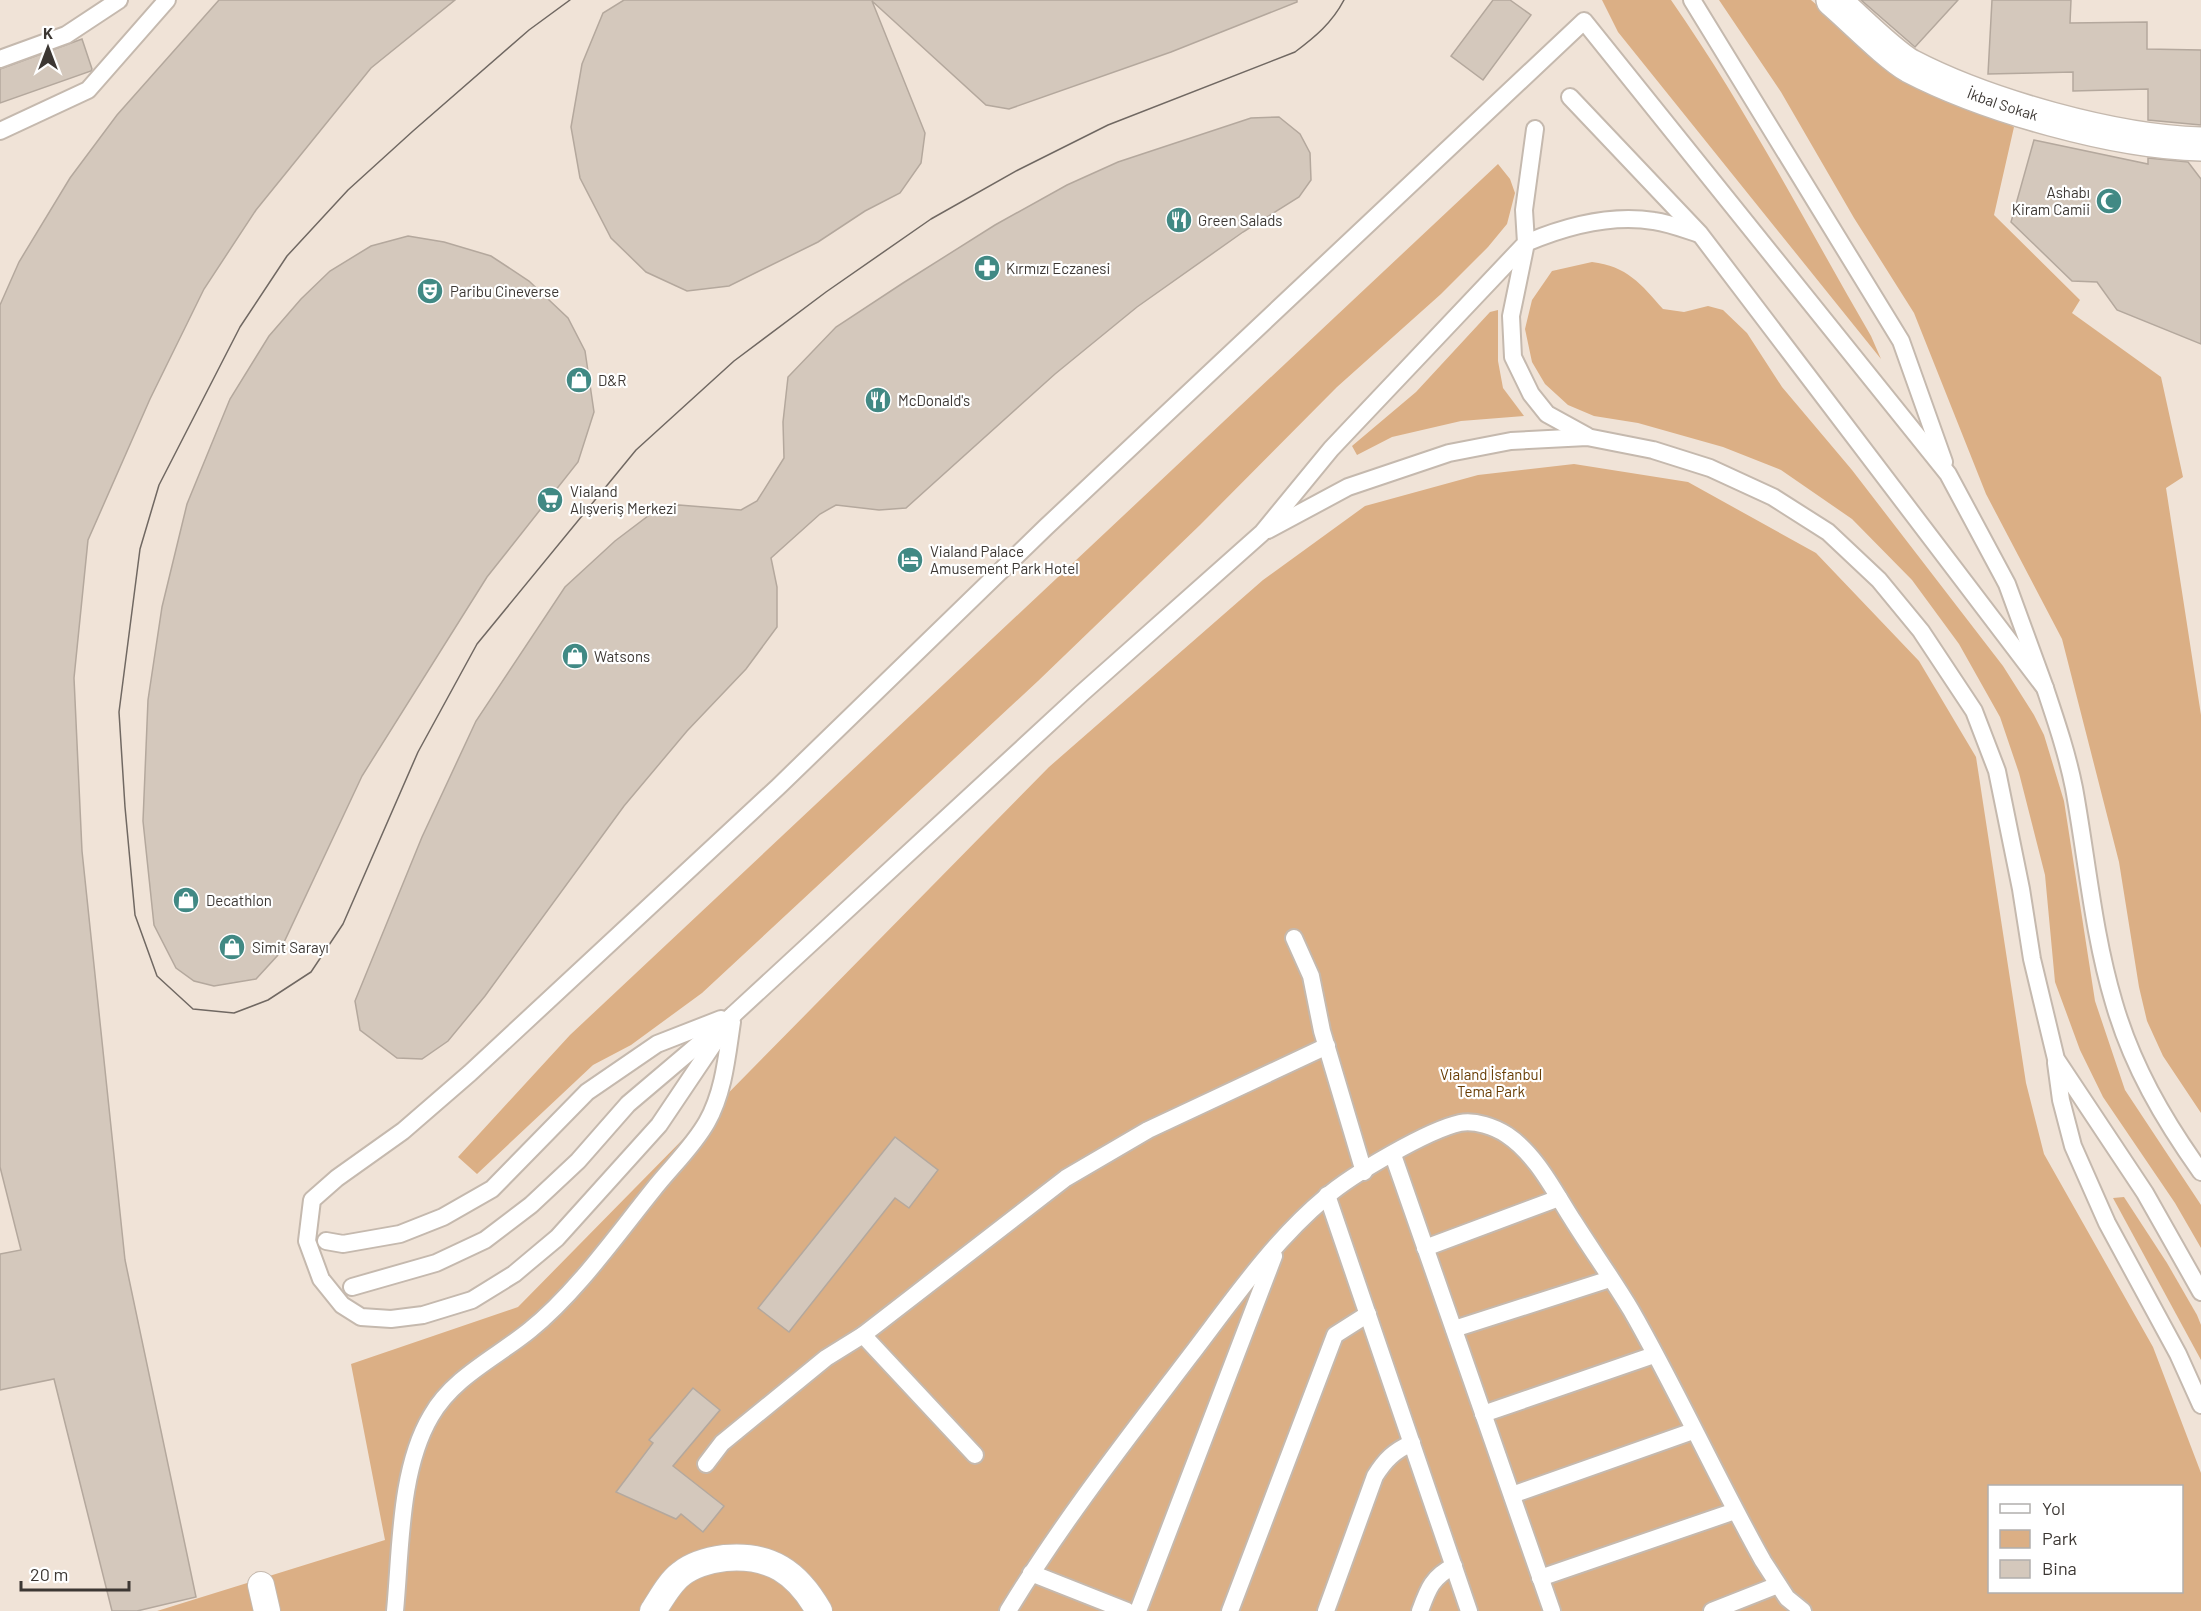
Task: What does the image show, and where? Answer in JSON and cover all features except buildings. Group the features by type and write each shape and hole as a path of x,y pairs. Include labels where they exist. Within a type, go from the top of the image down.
{"street":[{"name":"İkbal Sokak","path":"1833,0 1908,65 1990,99 2072,124 2117,134 2162,143 2201,144"},
{"path":"653,1611 680,1574 694,1565 741,1557 765,1559 788,1572 810,1594 819,1611"},
{"path":"261,1585 267,1611"}],"lane":[{"path":"0,59 66,35 119,0"},
{"path":"0,131 88,90 167,0"},
{"path":"1692,0 1901,341 1948,474 2007,584 2063,741 2073,786 2099,945 2114,1003 2138,1069 2172,1131 2201,1172"},
{"path":"733,1015 659,1125 557,1238 514,1274 472,1300 423,1315 391,1319 362,1317 342,1305 321,1279 307,1241 312,1200 337,1178 403,1131 470,1073 778,787 1046,527 1584,21 1948,474"},
{"path":"1570,97 1700,234 2044,688"},
{"path":"1535,129 1524,210 1526,243 1511,316 1513,357 1531,394 1547,414 1587,436"},
{"path":"352,1287 436,1263 485,1240 531,1205 578,1161 628,1104 733,1015 1082,693 1262,533 1331,449 1526,243 1566,226 1613,220 1654,220 1700,234"},
{"path":"1262,533 1348,487 1449,453 1511,441 1587,436 1653,450 1710,468 1773,497 1828,532 1879,580 1921,631 1974,711 1997,771 2021,889 2032,959 2056,1059 2061,1101 2073,1146 2107,1223 2168,1334 2201,1405"},
{"path":"1294,938 1311,976 1327,1046 1364,1172"},
{"path":"326,1240 343,1244 400,1234 443,1217 492,1189 587,1092 657,1044 733,1015"},
{"path":"395,1611 408,1483 416,1448 431,1414 469,1375 531,1329 585,1274 707,1122 723,1081 733,1015"},
{"path":"706,1464 722,1443 826,1358 863,1335 1066,1178 1148,1130 1327,1046"},
{"path":"2056,1059 2145,1193 2201,1292"},
{"path":"1008,1611 1031,1573 1154,1403 1278,1245 1327,1195 1431,1133 1463,1122 1482,1124 1503,1132 1517,1143 1559,1198 1654,1355 1735,1511 1778,1585 1795,1608"},
{"path":"1393,1155 1552,1611"},
{"path":"1327,1195 1469,1611"},
{"path":"1425,1248 1559,1198"},
{"path":"1137,1611 1278,1245"},
{"path":"1454,1329 1610,1279"},
{"path":"1230,1611 1335,1335 1368,1314"},
{"path":"863,1335 975,1455"},
{"path":"1483,1414 1654,1355"},
{"path":"1512,1495 1693,1431"},
{"path":"1326,1611 1375,1476 1390,1455 1412,1443"},
{"path":"1540,1578 1735,1511"},
{"path":"1420,1611 1429,1584 1438,1574 1454,1566"},
{"path":"1031,1573 1127,1611"},
{"path":"1712,1611 1778,1585"}],"green space":[{"path":"1602,0 1671,0 1750,123 1871,336 1881,359 1618,32"},
{"path":"1719,0 1811,0 1881,60 2014,127 1994,215 2080,300 2072,313 2161,377 2183,477 2166,488 2201,715 2201,1113 2163,1056 2147,1021 2139,987 2119,862 2062,639 1986,494 1914,313 1854,218 1781,92"},
{"path":"1498,164 1510,179 1515,193 1507,224 1488,247 1441,294 1337,387 1200,525 1038,681 702,993 631,1045 593,1065 477,1174 458,1157 570,1035"},
{"path":"1592,262 1624,272 1640,284 1663,309 1684,312 1708,306 1723,310 1747,333 1782,387 1852,470 2003,666 2034,715 2044,735 2064,801 2095,1001 2125,1090 2201,1205 2201,1248 2175,1203 2103,1097 2080,1050 2055,982 2045,875 2019,773 2000,717 1959,644 1912,580 1852,519 1781,470 1723,447 1638,423 1594,416 1568,405 1545,384 1532,362 1525,329 1532,300 1552,271"},
{"path":"1498,310 1498,361 1503,388 1524,416 1461,421 1392,437 1357,455 1352,446 1416,392 1490,312"},
{"name":"Vialand İsfanbul Tema Park","path":"1574,464 1688,482 1816,553 1919,661 1976,757 2026,1083 2044,1154 2153,1347 2201,1473 2201,1611 157,1611 385,1540 351,1364 518,1307 1049,767 1263,580 1365,506 1478,475"},
{"path":"2124,1197 2167,1263 2197,1315 2201,1325 2201,1360 2113,1198"}],"tram line":[{"path":"570,0 529,30 413,131 348,190 287,256 240,327 159,485 140,549 119,712 125,807 135,915 157,976 193,1009 234,1013 268,1000 311,972 343,924 418,752 477,644 636,450 734,361 826,292 931,219 1018,170 1108,125 1295,52 1322,29 1344,0"}],"place":[{"name":"Ashabı Kiram Camii","path":"2109,201"},
{"name":"Green Salads","path":"1179,220"},
{"name":"Kırmızı Eczanesi","path":"987,268"},
{"name":"Paribu Cineverse","path":"430,291"},
{"name":"D&R","path":"579,380"},
{"name":"McDonald's","path":"878,400"},
{"name":"Vialand Alışveriş Merkezi","path":"550,500"},
{"name":"Vialand Palace Amusement Park Hotel","path":"910,560"},
{"name":"Watsons","path":"575,656"},
{"name":"Decathlon","path":"186,900"},
{"name":"Simit Sarayı","path":"232,947"}]}
